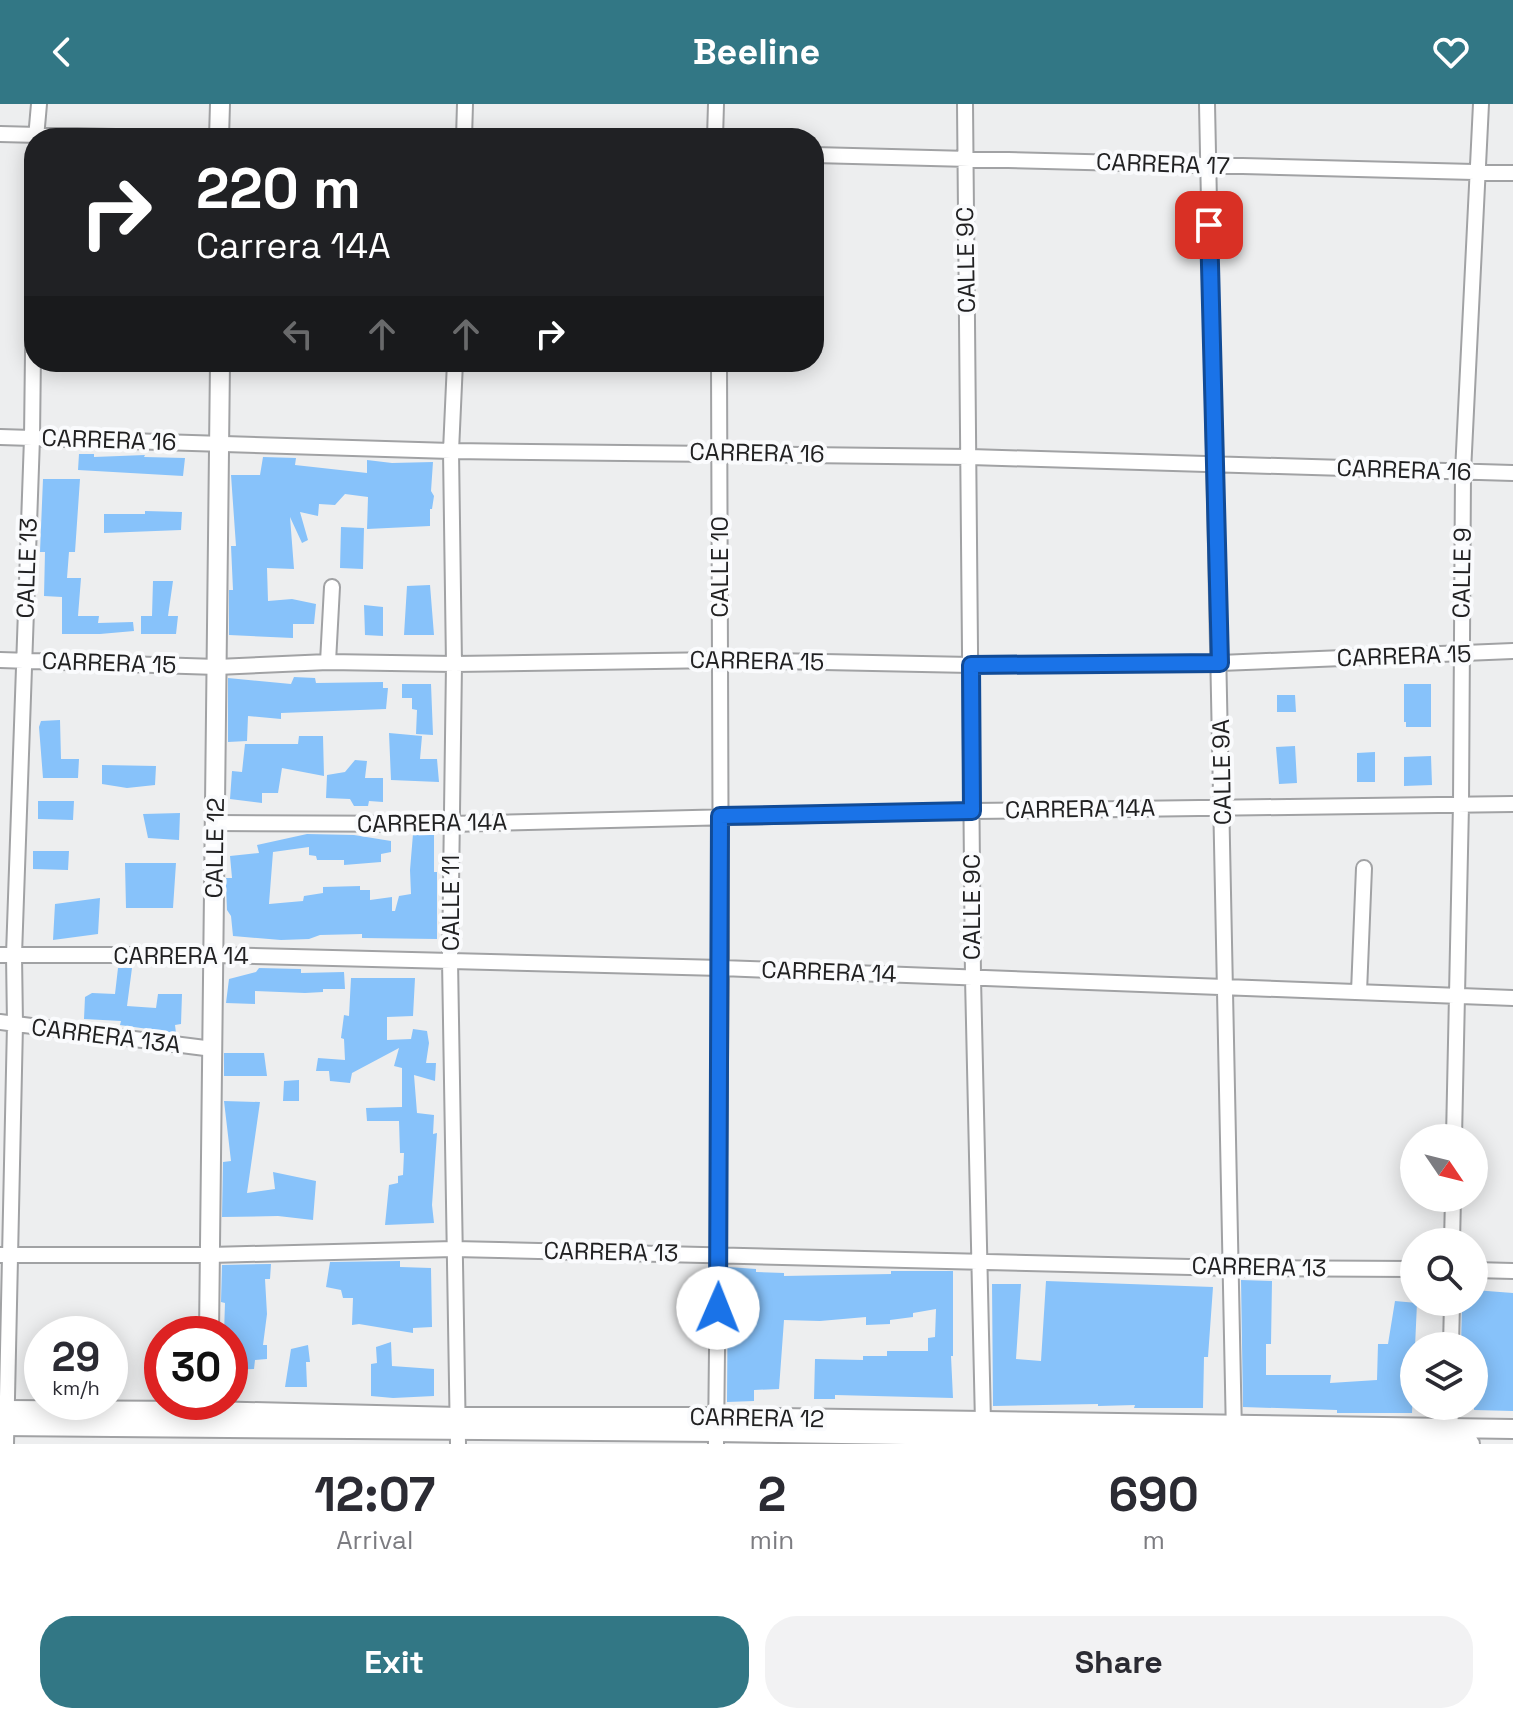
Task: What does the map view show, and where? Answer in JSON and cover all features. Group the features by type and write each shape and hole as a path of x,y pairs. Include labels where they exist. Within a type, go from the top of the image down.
{"street":[{"path":"37,128 39,104"},
{"path":"219,128 220,104"},
{"path":"464,128 465,104"},
{"path":"715,128 716,104"},
{"name":"CALLE 9C","path":"965,104 973,978 983,1423"},
{"name":"CALLE 9A","path":"1207,104 1234,1432"},
{"name":"CALLE 9","path":"1454,1124 1461,804 1463,472 1481,104"},
{"path":"0,134 24,135"},
{"name":"CARRERA 17","path":"824,155 1513,173"},
{"name":"CALLE 13","path":"3,1424 7,955 23,659 33,372"},
{"name":"CALLE 12","path":"209,1316 220,372"},
{"name":"CALLE 11","path":"455,372 451,451 454,664 450,960 458,1430"},
{"name":"CALLE 10","path":"717,1431 721,968 719,372"},
{"name":"CARRERA 16","path":"0,437 451,451 970,457 1513,473"},
{"path":"328,662 332,587"},
{"name":"CARRERA 15","path":"0,660 217,667 328,662 454,664 720,660 971,665 1220,663 1513,651"},
{"name":"CARRERA 14A","path":"215,823 451,824 972,811 1513,804"},
{"path":"1359,992 1364,868"},
{"name":"CARRERA 14","path":"7,955 450,960 1513,998"},
{"name":"CARRERA 13A","path":"8,1023 213,1049"},
{"name":"CARRERA 13","path":"5,1255 210,1255 454,1249 1231,1268 1400,1269"},
{"path":"1488,1270 1513,1271"},
{"name":"CARRERA 12","path":"3,1424 208,1421 458,1430 1234,1432"},
{"name":"CARRERA 12","path":"868,1432 983,1423 1450,1438 1513,1429"},
{"name":"CARRERA 12","path":"1450,1438 1470,1444"}],"building":[{"path":"79,454 94,454 94,457 145,455 185,458 183,476 78,470"},
{"path":"263,457 296,458 295,465 367,473 367,460 433,462 431,491 434,496 430,526 367,529 368,497 345,494 335,505 319,504 318,516 300,512 308,540 302,543 290,517 294,569 267,568 268,601 292,599 316,604 314,624 293,624 293,638 229,635 229,590 233,590 231,546 236,546 231,475 260,475"},
{"path":"43,479 80,479 75,552 69,552 67,578 81,578 78,616 99,616 98,623 133,622 134,631 62,634 62,597 44,596 45,552 40,552"},
{"path":"145,511 182,512 181,530 104,533 104,514 145,514"},
{"path":"341,527 364,528 363,569 340,568"},
{"path":"153,581 173,581 168,616 178,616 176,634 141,634 141,616 152,616"},
{"path":"430,585 434,635 404,635 407,586"},
{"path":"364,605 383,607 383,636 365,635"},
{"path":"294,677 315,678 316,683 383,682 383,688 388,688 386,709 281,713 281,719 248,716 247,741 228,742 228,678 291,684"},
{"path":"402,684 431,684 433,735 416,734 417,710 412,709 412,698 402,698"},
{"path":"1404,684 1431,684 1431,727 1406,727"},
{"path":"1277,695 1295,695 1296,712 1277,712"},
{"path":"60,720 61,759 79,759 78,778 43,778 39,727 41,721"},
{"path":"389,733 422,736 420,759 437,759 439,782 391,780"},
{"path":"299,736 323,736 324,776 282,768 278,793 262,793 262,803 230,799 232,771 242,772 245,744 298,744"},
{"path":"1295,746 1297,783 1279,784 1276,747"},
{"path":"1375,752 1375,782 1357,782 1357,753"},
{"path":"1431,756 1432,785 1404,786 1404,757"},
{"path":"355,760 367,761 365,778 383,778 383,802 369,801 368,806 354,806 350,799 326,798 327,775 345,772"},
{"path":"102,765 156,766 155,785 127,788 102,784"},
{"path":"38,801 74,801 73,820 38,819"},
{"path":"180,813 179,840 148,838 143,814"},
{"path":"307,834 354,835 391,841 391,852 381,854 381,862 344,865 344,860 317,860 316,856 309,855 309,847 273,852 269,904 303,901 304,896 323,893 323,887 360,886 360,890 370,890 370,900 392,897 392,911 395,911 399,896 411,894 413,834 434,834 437,939 362,938 362,934 281,940 233,936 226,886 226,878 232,878 230,856 259,853 257,845"},
{"path":"33,851 69,851 68,870 33,869"},
{"path":"125,863 176,863 173,908 126,908"},
{"path":"100,898 98,934 53,940 55,904"},
{"path":"118,968 132,968 127,1006 156,1008 158,994 182,994 181,1024 175,1025 176,1033 120,1025 121,1021 84,1019 85,997 92,993 115,994"},
{"path":"259,968 301,969 301,973 344,972 345,989 305,993 255,991 255,1004 226,1003 229,979 256,972"},
{"path":"351,978 415,978 413,1016 387,1017 387,1040 411,1039 413,1029 427,1031 426,1063 436,1063 435,1081 414,1075 417,1113 434,1115 433,1134 437,1133 432,1205 434,1223 385,1225 389,1185 398,1183 398,1176 403,1175 404,1153 400,1153 399,1121 367,1121 366,1108 402,1107 402,1068 394,1066 399,1048 352,1073 350,1083 330,1081 329,1071 316,1071 318,1058 345,1060 344,1039 341,1038 344,1015 349,1016"},
{"path":"224,1053 264,1053 267,1076 224,1076"},
{"path":"299,1080 299,1101 283,1101 284,1081"},
{"path":"224,1101 260,1102 247,1193 275,1189 273,1172 316,1181 313,1220 278,1216 222,1217 223,1162 231,1161"},
{"path":"400,1261 400,1267 431,1268 432,1327 413,1328 413,1333 352,1325 353,1298 343,1298 341,1290 326,1287 330,1262"},
{"path":"271,1264 270,1279 265,1279 267,1314 263,1345 267,1345 267,1359 255,1360 254,1369 248,1369 248,1316 225,1316 225,1303 221,1302 222,1265"},
{"path":"728,1267 784,1273 784,1276 953,1271 953,1398 835,1395 835,1399 814,1399 815,1359 863,1360 863,1356 887,1356 887,1351 928,1351 928,1338 935,1337 936,1309 913,1313 913,1317 890,1320 890,1324 866,1325 866,1317 784,1320 779,1389 754,1390 754,1401 727,1402"},
{"path":"1241,1280 1272,1281 1271,1344 1266,1344 1266,1375 1331,1375 1330,1383 1377,1380 1378,1344 1388,1344 1395,1301 1400,1301 1400,1316 1416,1316 1416,1332 1400,1332 1400,1413 1337,1413 1337,1410 1243,1407"},
{"path":"1046,1281 1213,1287 1208,1357 1204,1357 1203,1408 1134,1408 1135,1405 1098,1404 993,1406 992,1284 1021,1284 1016,1359 1041,1361"},
{"path":"1488,1291 1513,1293 1513,1411 1488,1410 1488,1332 1461,1332 1462,1316 1488,1316"},
{"path":"391,1342 392,1366 434,1369 434,1396 371,1396 371,1364 377,1363 376,1347"},
{"path":"308,1345 310,1362 306,1362 307,1387 285,1387 291,1349"}],"route":[{"path":"718,1308 720,816 972,811 971,665 1220,663 1209,225"}]}
